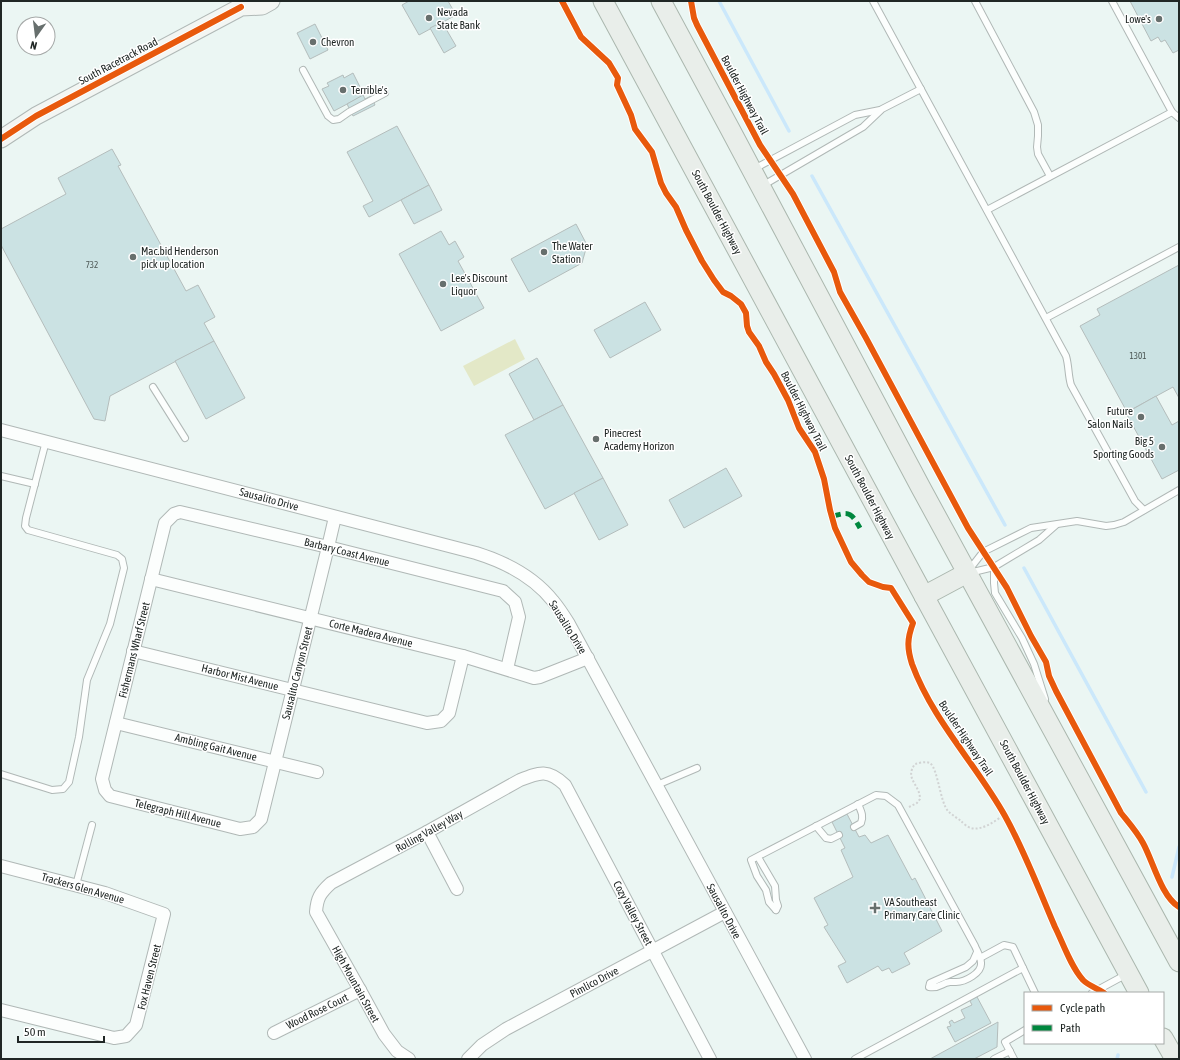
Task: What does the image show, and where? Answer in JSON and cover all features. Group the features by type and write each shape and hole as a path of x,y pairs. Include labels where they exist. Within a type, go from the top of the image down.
{"main road":[{"name":"South Racetrack Road","path":"1,139 43,113 241,3 262,6 271,1"},
{"name":"South Boulder Highway","path":"603,1 1138,992"},
{"path":"661,1 967,573 1179,962"},
{"path":"668,1 672,22"},
{"path":"924,596 967,573"},
{"path":"1164,1040 1175,1059"}],"street":[{"name":"Sausalito Drive","path":"1,430 476,553 494,559 514,569 535,583 553,600 569,624 805,1059"},
{"name":"Barbary Coast Avenue","path":"174,514 180,512 503,591 515,602 519,617 507,669"},
{"name":"Fishermans Wharf Street","path":"105,790 102,779 165,523 174,514"},
{"name":"Sausalito Canyon Street","path":"253,827 261,819 336,517"},
{"name":"Corte Madera Avenue","path":"151,579 463,656 534,678 588,658"},
{"name":"Harbor Mist Avenue","path":"134,651 426,723 441,721 449,713 463,656"},
{"name":"Ambling Gait Avenue","path":"116,722 317,772"},
{"name":"Rolling Valley Way","path":"316,901 322,891 331,884 520,780 535,774 549,774"},
{"name":"Cozy Valley Street","path":"549,774 558,778 565,785 710,1059"},
{"name":"Telegraph Hill Avenue","path":"105,790 110,796 240,829 253,827"},
{"path":"427,832 457,888"},
{"name":"Trackers Glen Avenue","path":"1,866 105,893 164,914"},
{"name":"High Mountain Street","path":"316,901 316,912 384,1034 397,1051 409,1059"},
{"name":"Pimlico Drive","path":"468,1059 482,1045 506,1029 725,912"},
{"name":"Fox Haven Street","path":"1,1010 114,1038 126,1036 136,1025 164,914"},
{"name":"Wood Rose Court","path":"274,1033 360,990"}],"lane":[{"path":"873,1 1066,356 1069,366 1068,377 1071,385 1135,501 1144,510"},
{"path":"974,1 1034,112 1038,124 1038,154 1050,176"},
{"path":"1112,1 1172,112 1179,118"},
{"path":"303,70 328,116 333,120 339,119 385,93"},
{"path":"752,170 855,115 882,109 921,89"},
{"path":"761,186 863,127 882,109"},
{"path":"987,210 1172,112"},
{"path":"1046,318 1179,247"},
{"path":"153,387 185,438"},
{"path":"1,774 52,790 63,789 69,782 87,680 110,624 124,568 122,559 117,555 28,530 25,526 46,441"},
{"path":"1,476 35,484"},
{"path":"967,573 983,552 1031,528 1077,520 1106,526 1114,525 1124,522 1179,490"},
{"path":"967,573 994,567 1039,540 1056,524"},
{"path":"994,567 995,593 1022,638 1034,664 1056,737"},
{"path":"656,785 698,768"},
{"path":"758,857 775,886 778,906 776,910 769,902 766,890 757,876 751,860 876,795 886,796 898,805 971,937 975,946 978,955 981,965 979,971 963,980 950,982 937,988 929,987 930,983 966,967 978,955 1004,945 1013,947 1035,992"},
{"path":"854,827 861,823 863,814 858,804"},
{"path":"76,885 92,824"},
{"path":"816,826 826,838 831,839 839,835"},
{"path":"855,1059 1023,968"},
{"path":"1094,992 1128,973"},
{"path":"1014,1059 1005,1042 1024,1031"},
{"path":"994,1059 1010,1051"}],"path":[{"path":"909,807 920,800 920,794 911,777 911,770 915,764 923,762 930,763 934,769 948,811 966,825 970,828 987,826 1003,813 1008,822"}],"green space":[{"path":"515,339 525,359 474,386 463,366"}],"building":[{"name":"Nevada State Bank","path":"409,1 448,1 456,15 419,35 402,5"},
{"name":"Lowe's","path":"1130,1 1179,1 1179,50 1173,53 1165,40 1161,42 1158,37 1151,41"},
{"path":"442,22 456,46 444,53 430,28"},
{"path":"315,24 328,50 310,59 297,33"},
{"path":"353,73 364,95 334,111 322,89 329,86 327,83 343,75 344,78"},
{"path":"363,95 365,99 371,96 375,105 353,116 347,104"},
{"path":"397,126 429,185 369,217 363,206 373,201 347,152"},
{"path":"112,149 121,165 118,166 186,291 198,285 215,317 204,323 214,341 110,396 105,421 94,419 1,245 1,229 66,194 58,178"},
{"path":"429,185 442,210 414,224 401,200"},
{"path":"576,224 587,245 582,263 529,292 511,259"},
{"name":"Lee's Discount Liquor","path":"441,231 449,245 455,241 464,257 458,261 484,308 441,331 399,254"},
{"path":"1179,265 1179,398 1173,387 1127,412 1080,326 1100,315 1097,309"},
{"path":"645,302 661,330 610,358 594,330"},
{"path":"214,341 245,398 206,419 175,361"},
{"path":"537,358 563,405 534,420 509,374"},
{"name":"Big 5 Sporting Goods","path":"1156,396 1172,425 1179,421 1179,470 1162,479 1126,413"},
{"path":"563,405 603,478 545,509 505,435"},
{"path":"726,468 742,496 684,528 669,500"},
{"path":"603,478 628,525 599,540 574,493"},
{"name":"VA Southeast Primary Care Clinic","path":"847,814 859,837 865,835 871,843 888,835 912,880 915,878 942,931 904,953 910,964 892,973 889,968 882,971 878,966 847,983 838,966 846,962 824,927 828,925 814,898 853,877 841,850 845,848 832,822"},
{"path":"976,995 991,1023 955,1042 947,1027 951,1026 949,1022 952,1020 954,1023 965,1018 961,1010 972,1005 969,999"},
{"path":"998,1022 997,1047 974,1059 930,1059"}],"waterway":[{"path":"719,1 789,131"},
{"path":"812,176 1005,525"},
{"path":"1024,568 1146,792"},
{"path":"1172,877 1179,847"},
{"path":"1117,1059 1118,1055"}],"marked path":[{"path":"831,517 849,514 860,528"}],"cycle path":[{"name":"Boulder Highway Trail","path":"562,1 581,37 609,63 618,78 617,85 631,115 635,129 652,152 661,183 676,207 702,261 723,292 741,304 746,313 749,332 759,346 766,362 788,400 799,428 815,452 824,479 835,528 851,562 869,582 891,588 913,623 909,639 909,653 921,685 943,723 994,797 1005,816 1025,857 1068,955 1079,975 1085,982 1102,992"},
{"name":"Boulder Highway Trail","path":"691,1 694,18 697,25 760,145 793,194 834,272 840,292 968,528 1007,588 1046,662 1049,676 1056,691 1121,813 1136,831 1147,850 1162,887 1167,895 1179,907"},
{"path":"1,139 36,116 241,7"}],"place":[{"name":"Nevada State Bank","path":"429,18"},
{"name":"Lowe's","path":"1159,19"},
{"name":"Chevron","path":"313,42"},
{"name":"Terrible's","path":"343,90"},
{"name":"The Water Station","path":"544,252"},
{"name":"Mac.bid Henderson pick up location","path":"133,257"},
{"name":"Lee's Discount Liquor","path":"443,284"},
{"name":"Future Salon Nails","path":"1141,417"},
{"name":"Pinecrest Academy Horizon","path":"596,439"},
{"name":"Big 5 Sporting Goods","path":"1162,447"},
{"name":"VA Southeast Primary Care Clinic","path":"875,908"}]}
